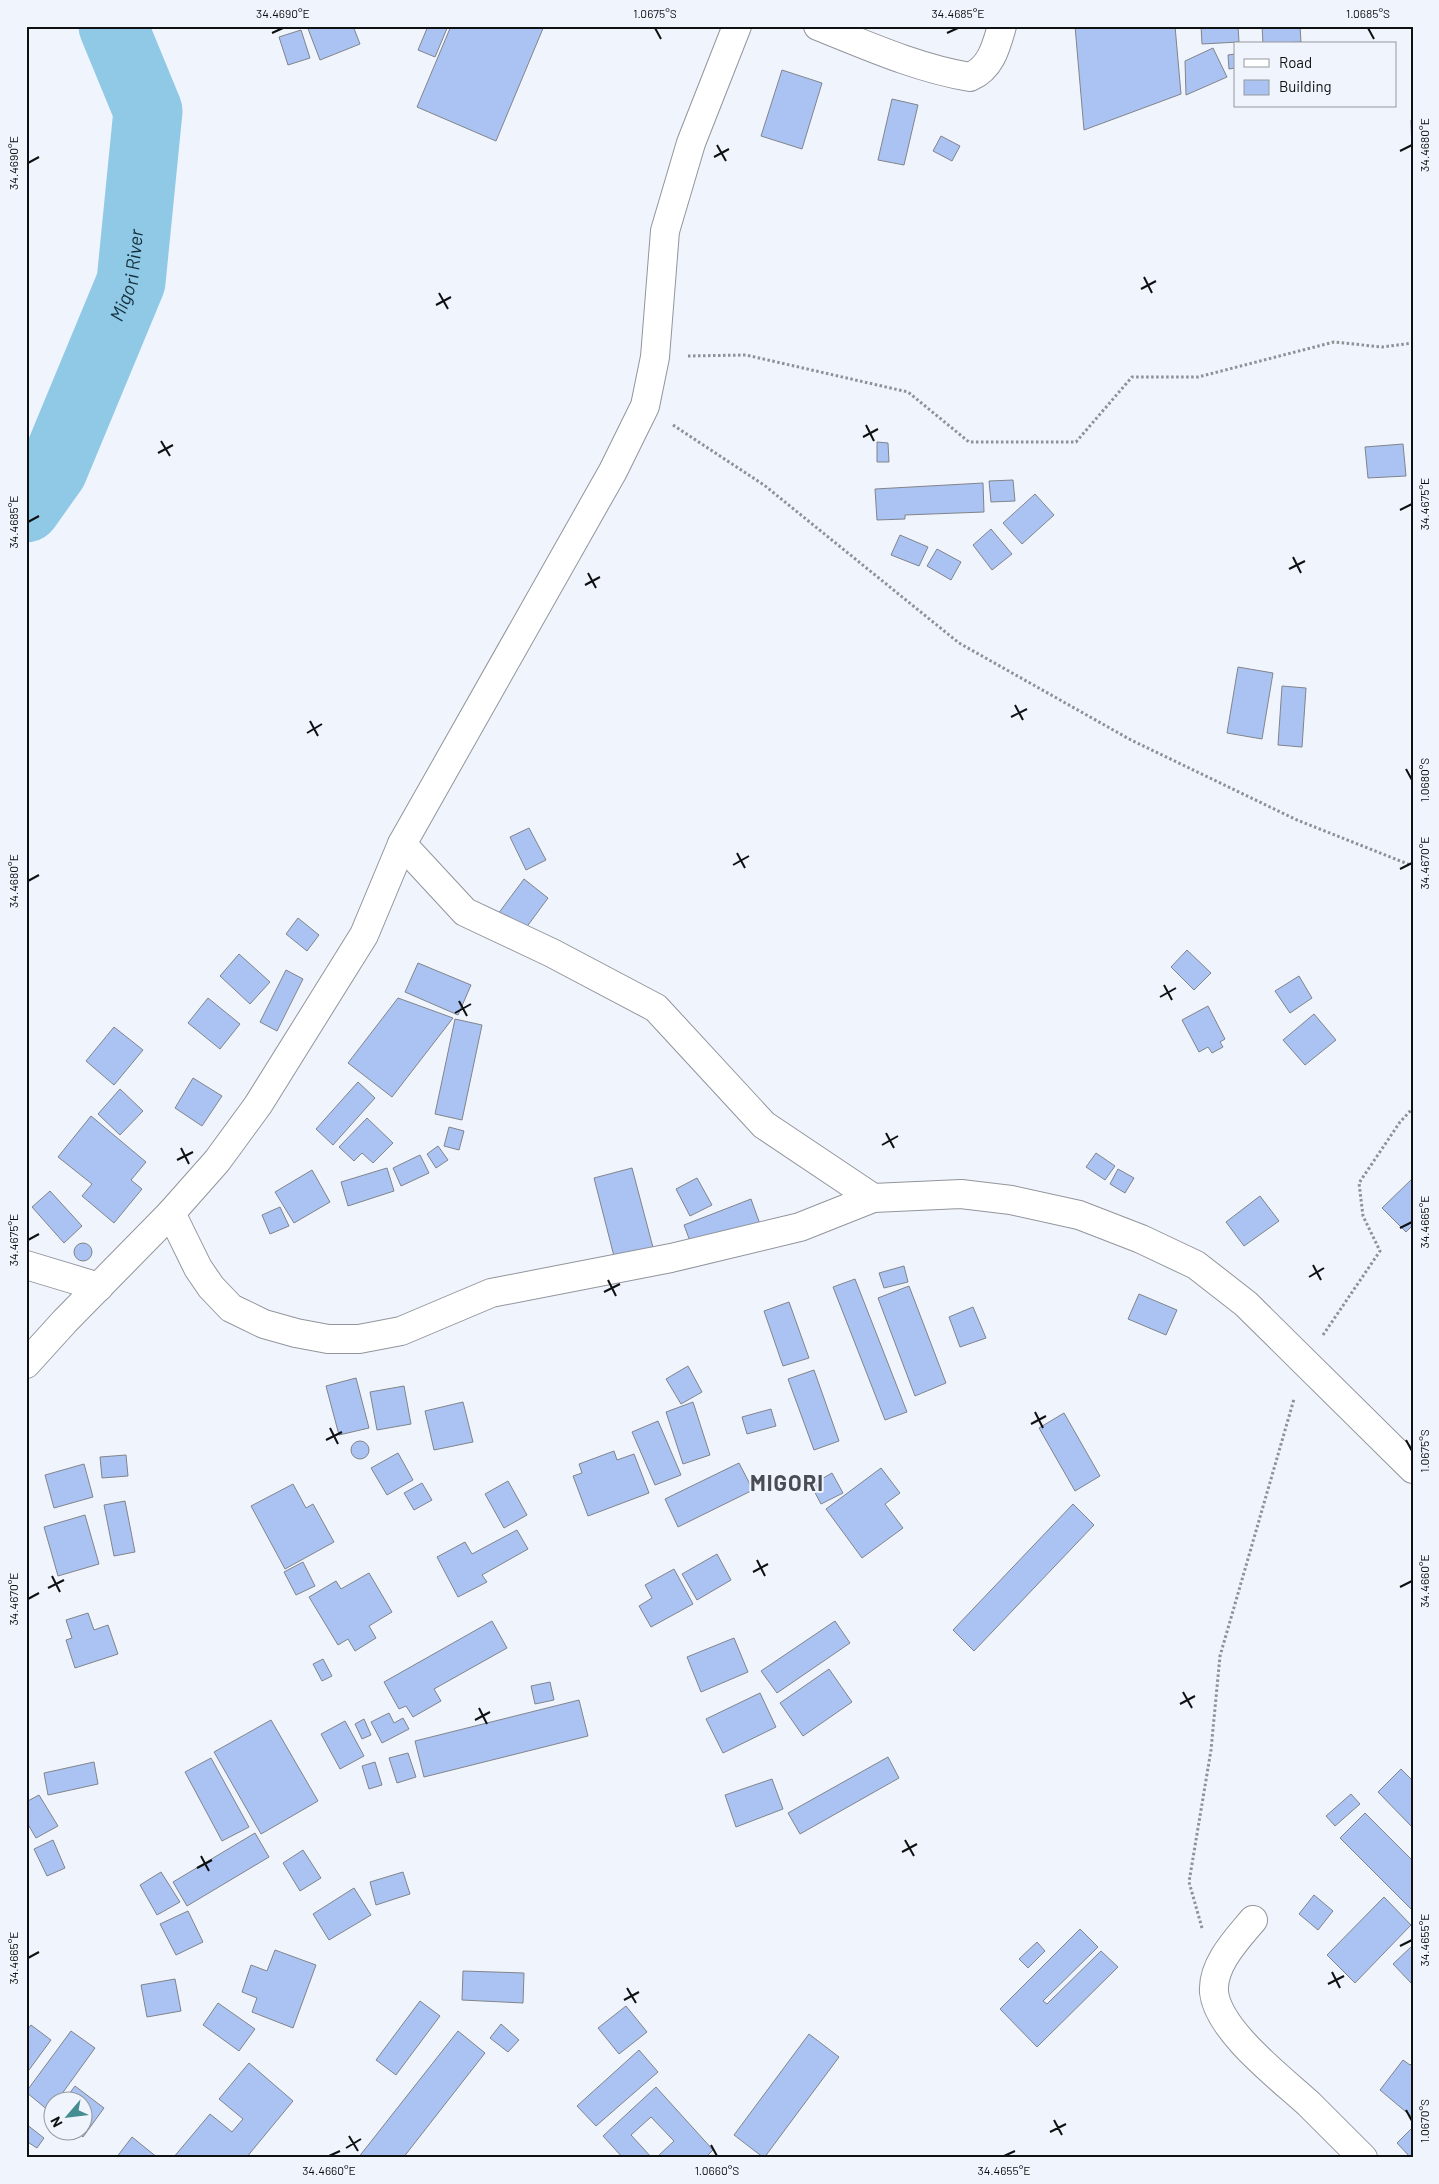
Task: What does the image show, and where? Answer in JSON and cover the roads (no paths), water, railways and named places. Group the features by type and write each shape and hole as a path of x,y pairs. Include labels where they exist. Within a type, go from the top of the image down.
{"street":[{"path":"26,1364 171,1214 217,1161 258,1105 364,935 402,844 591,512 645,406 655,357 665,231 691,143 737,26"},
{"path":"818,26 912,63 947,73 970,77 984,68 992,56 1002,26"},
{"path":"402,844 465,912 552,953 656,1008 764,1125 873,1198"},
{"path":"171,1214 198,1268 211,1287 231,1308 264,1324 296,1333 328,1339 359,1339 401,1332 491,1294 671,1258 800,1227 873,1198 961,1194 1010,1200 1079,1215 1140,1239 1196,1265 1246,1304 1413,1469"},
{"path":"26,1265 99,1287"},
{"path":"1253,1920 1230,1947 1219,1971 1214,1992 1223,2016 1243,2044 1363,2158"}],"waterway":[{"name":"Migori River","path":"26,508 53,470 131,282 148,111 113,26"}],"district":[{"name":"MIGORI","path":"787,1483"}]}
